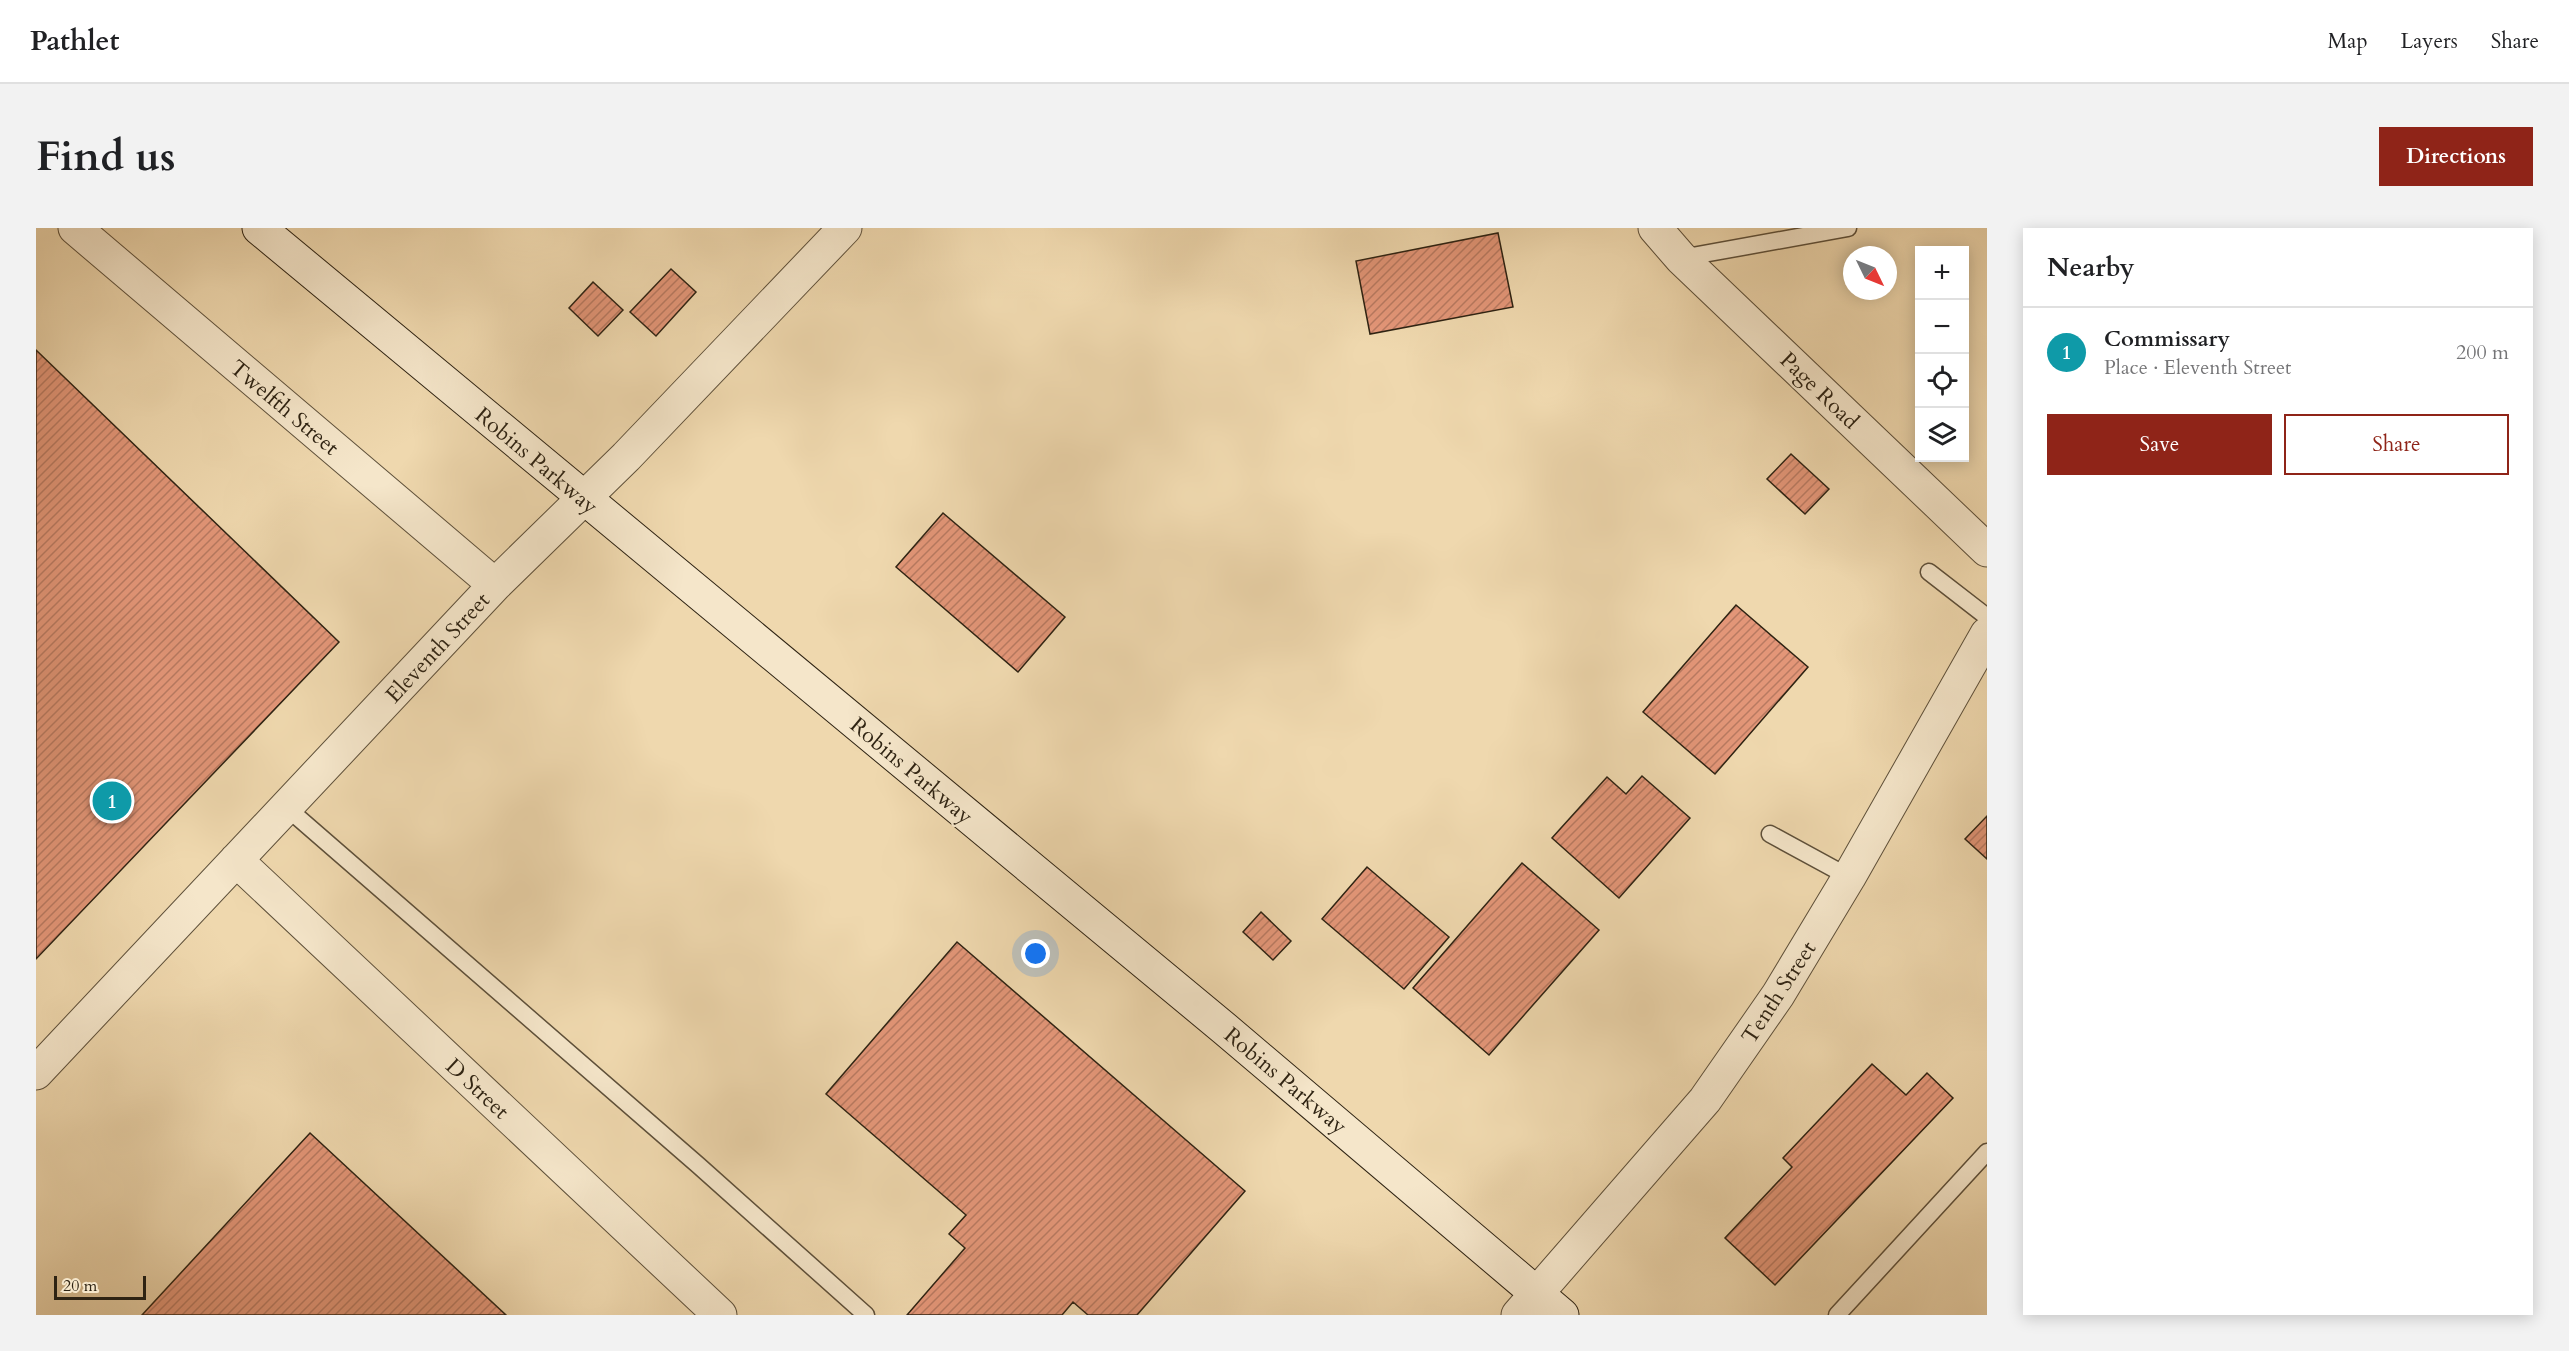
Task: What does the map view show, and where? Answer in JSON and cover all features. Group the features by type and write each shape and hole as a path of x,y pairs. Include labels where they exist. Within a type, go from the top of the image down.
{"street":[{"name":"Twelfth Street","path":"75,228 495,585"},
{"name":"Robins Parkway","path":"259,228 582,498 1216,1021 1527,1304 1562,1315"},
{"name":"Eleventh Street","path":"36,1073 495,585 626,457 845,228"},
{"name":"Page Road","path":"1655,228 1681,258 1987,550"},
{"name":"Tenth Street","path":"1527,1304 1705,1100 1778,995 1849,877 1987,634"},
{"name":"D Street","path":"236,860 720,1315"}],"lane":[{"path":"1681,258 1848,228"},
{"path":"1929,572 1987,617"},
{"path":"286,807 723,1187 866,1315"},
{"path":"1770,834 1849,877"},
{"path":"1838,1315 1987,1152"}],"building":[{"path":"1498,233 1513,307 1370,334 1356,261"},
{"path":"671,269 696,292 656,336 630,312"},
{"path":"593,282 623,310 598,336 569,308"},
{"path":"36,350 339,642 36,959"},
{"path":"1791,454 1829,489 1805,514 1767,479"},
{"path":"943,513 1065,617 1018,672 896,567"},
{"path":"1736,605 1808,667 1715,774 1643,712"},
{"path":"1642,776 1690,818 1619,898 1552,838 1607,777 1626,794"},
{"path":"1987,816 1987,859 1965,839"},
{"path":"1522,863 1599,930 1489,1055 1413,988"},
{"path":"1367,867 1449,937 1404,989 1322,919"},
{"path":"1261,912 1291,941 1273,960 1243,932"},
{"path":"957,942 1245,1191 1137,1315 1088,1315 1073,1302 1062,1315 907,1315 965,1248 949,1234 966,1215 826,1094"},
{"path":"1872,1064 1906,1095 1927,1073 1953,1098 1775,1285 1725,1238 1792,1167 1783,1158"},
{"path":"310,1133 506,1315 142,1315"}],"place":[{"name":"Commissary","path":"112,801"}]}
